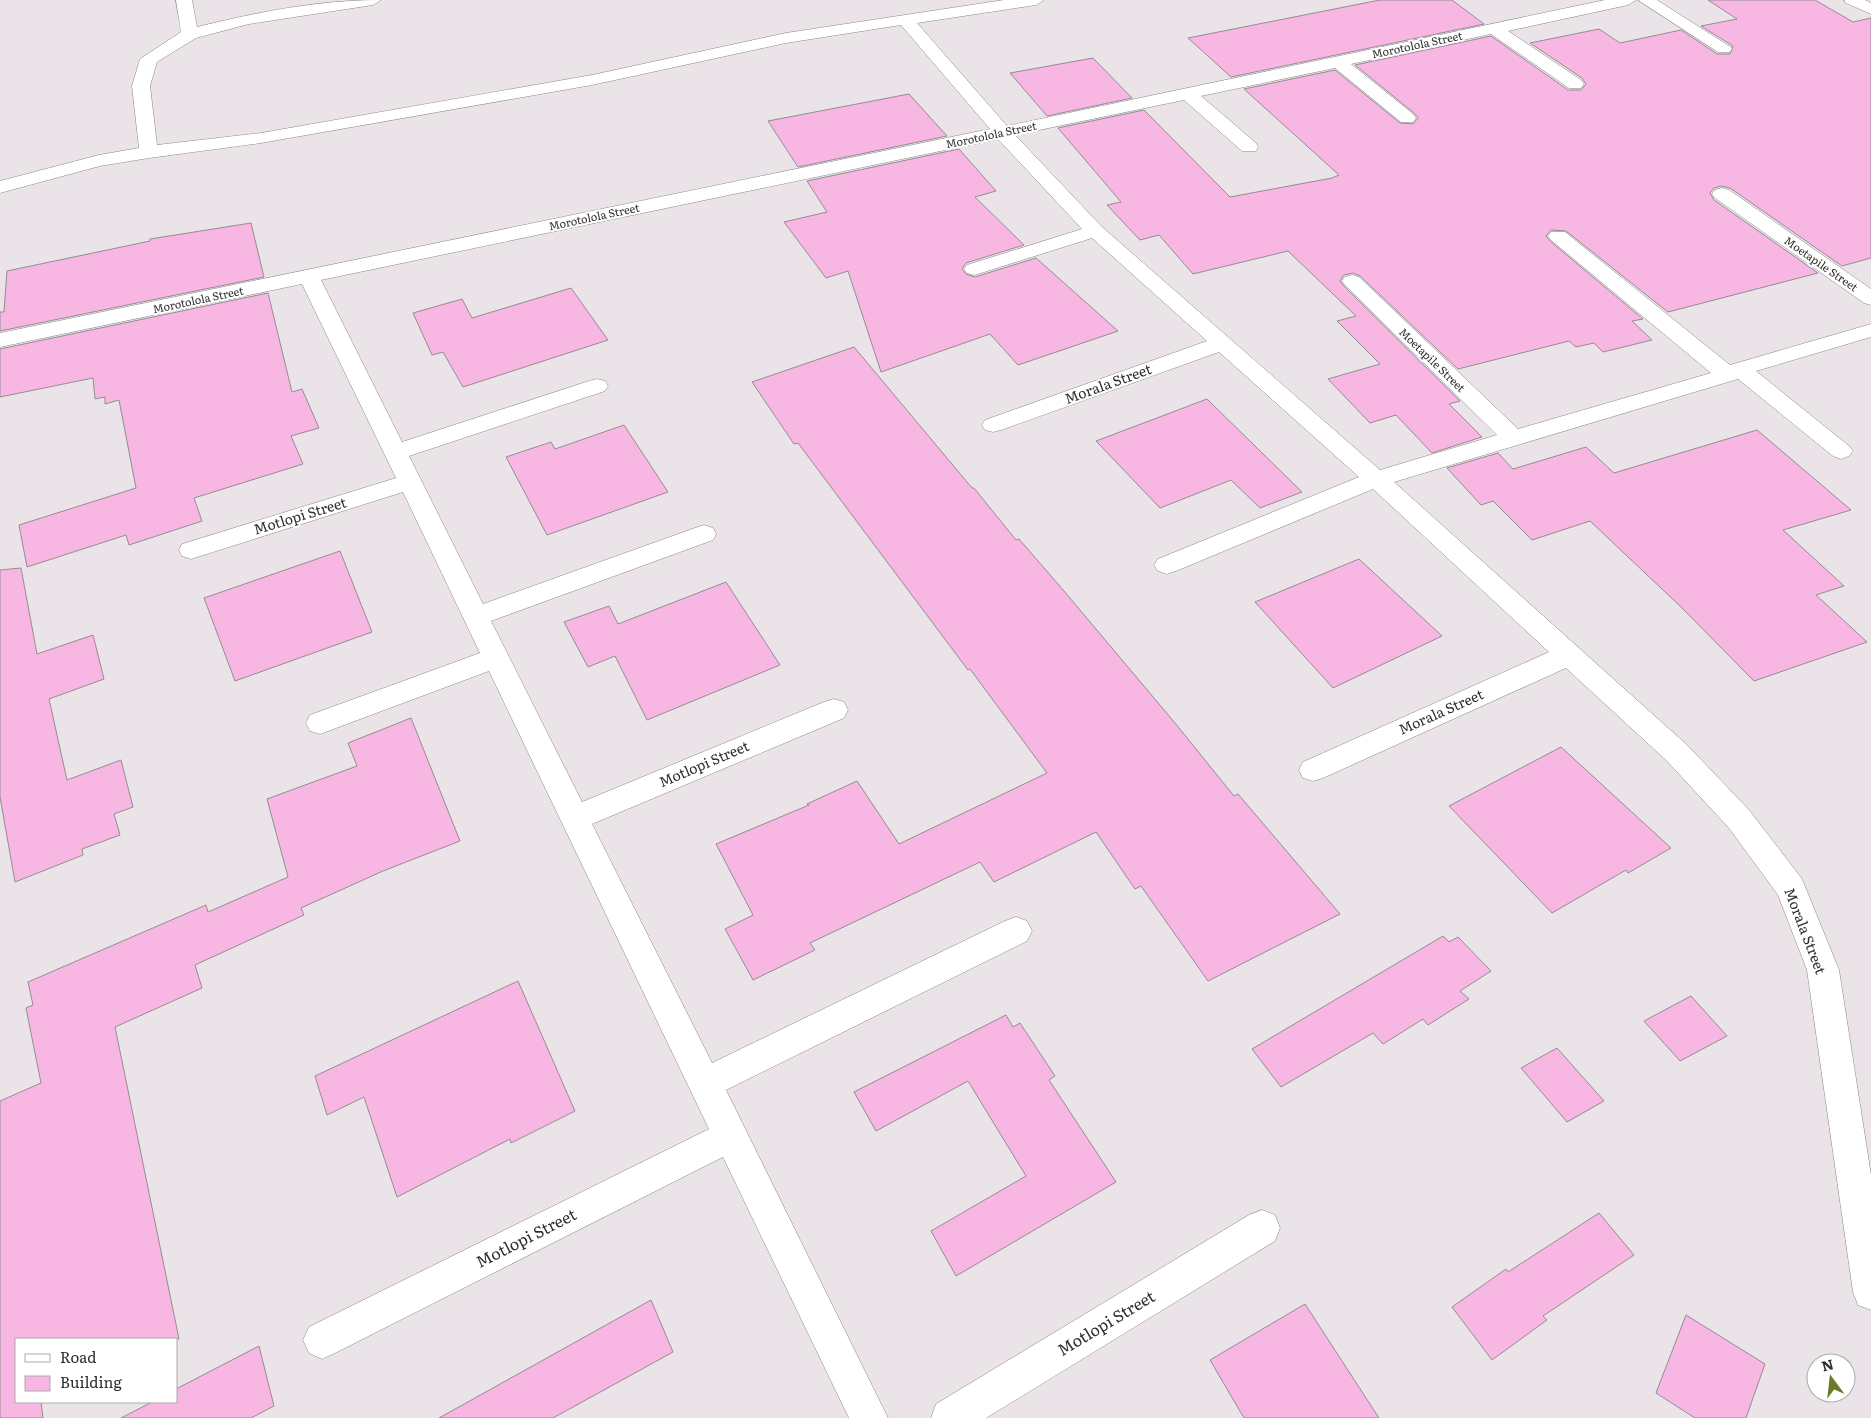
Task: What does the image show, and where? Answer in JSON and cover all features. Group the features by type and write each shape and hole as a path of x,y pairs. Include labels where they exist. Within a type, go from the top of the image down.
{"street":[{"path":"184,0 190,34"},
{"path":"149,152 141,86 149,59 190,34 248,19 373,0"},
{"path":"0,187 99,161 149,152 270,137 592,80 786,38 911,14 1036,0"},
{"name":"Morotolola Street","path":"0,340 1188,94 1628,0"},
{"path":"1646,0 1724,48"},
{"path":"1852,0 1871,9"},
{"name":"Morala Street","path":"911,14 1002,132 1096,231 1376,479 1677,753 1739,819 1791,888 1822,970 1871,1292"},
{"path":"1495,28 1575,84"},
{"path":"1338,62 1407,118"},
{"path":"1188,94 1249,147"},
{"name":"Moetapile Street","path":"1722,194 1871,299"},
{"path":"974,269 1096,231"},
{"path":"1558,236 1734,372 1841,451"},
{"path":"309,277 869,1418"},
{"name":"Moetapile Street","path":"1352,281 1513,438"},
{"path":"1167,565 1376,479 1871,330"},
{"name":"Morala Street","path":"993,425 1222,344"},
{"path":"395,452 597,386"},
{"name":"Motlopi Street","path":"191,550 409,482"},
{"path":"476,617 704,534"},
{"name":"Morala Street","path":"1313,770 1569,655"},
{"path":"320,723 495,658"},
{"name":"Motlopi Street","path":"575,818 834,710"},
{"path":"705,1083 1016,931"},
{"name":"Motlopi Street","path":"322,1340 730,1136"},
{"name":"Motlopi Street","path":"950,1418 1262,1228"}],"building":[{"path":"1380,0 1452,0 1484,24 1231,77 1188,38"},
{"path":"1708,0 1815,0 1853,22 1871,18 1871,258 1842,266 1730,188 1721,186 1714,188 1710,193 1714,200 1818,273 1668,312 1566,231 1551,230 1546,236 1550,241 1643,319 1632,321 1652,340 1603,352 1594,343 1576,347 1569,341 1458,369 1360,276 1353,273 1344,275 1340,281 1344,286 1460,401 1449,404 1482,437 1432,453 1396,415 1370,423 1328,379 1380,364 1337,321 1356,316 1288,251 1193,274 1159,235 1140,240 1107,205 1121,202 1058,128 1144,110 1230,197 1332,178 1339,175 1244,89 1335,70 1400,123 1413,124 1418,118 1414,113 1355,65 1491,36 1568,90 1581,90 1586,84 1582,78 1530,43 1599,29 1620,43 1681,30 1717,54 1730,54 1733,46 1701,26 1737,19"},
{"path":"1093,58 1132,98 1047,116 1010,73"},
{"path":"909,94 947,136 798,167 768,121"},
{"path":"959,149 996,191 975,197 1024,245 966,263 962,269 966,274 975,277 1036,258 1118,331 1018,365 990,334 881,372 848,271 826,278 784,222 827,212 807,181"},
{"path":"251,223 264,277 0,331 0,312 4,312 7,271 150,241 150,239"},
{"path":"571,288 608,340 463,387 443,352 432,355 413,313 462,299 472,318"},
{"path":"268,293 292,392 302,389 319,428 291,436 303,464 194,498 202,521 129,545 126,535 27,567 19,525 136,488 119,400 105,404 105,397 95,399 93,378 0,397 0,349"},
{"path":"854,347 1016,540 1019,539 1064,591 1234,796 1238,794 1340,914 1208,981 1141,886 1135,889 1096,832 994,882 980,862 810,943 815,950 753,980 725,929 753,915 716,844 809,805 807,804 857,781 899,844 1047,773 798,443 794,444 752,382"},
{"path":"1207,399 1302,492 1260,508 1231,480 1160,508 1096,441"},
{"path":"624,425 668,492 547,535 506,457 551,442 555,449"},
{"path":"1757,430 1851,510 1783,530 1844,586 1816,595 1867,642 1754,681 1681,607 1590,521 1532,540 1493,501 1481,505 1447,468 1498,453 1513,469 1586,447 1614,473"},
{"path":"340,551 372,632 235,681 204,598"},
{"path":"1359,559 1442,636 1333,688 1255,602"},
{"path":"21,568 37,654 93,635 104,679 49,699 67,780 121,760 133,807 114,814 120,835 82,849 83,855 15,882 0,797 0,570"},
{"path":"726,582 780,665 647,720 615,656 588,667 564,622 609,606 618,624"},
{"path":"411,718 460,841 383,871 301,908 304,915 195,965 202,988 115,1027 179,1339 15,1338 15,1403 41,1403 43,1418 0,1418 0,1101 41,1083 26,1008 33,1005 28,982 206,905 208,912 288,877 267,799 357,766 348,743"},
{"path":"1561,747 1671,848 1628,873 1626,870 1552,913 1449,806"},
{"path":"1443,936 1449,942 1458,937 1491,971 1460,991 1469,999 1428,1025 1423,1019 1383,1044 1373,1033 1281,1087 1252,1049"},
{"path":"518,981 575,1111 511,1143 510,1139 397,1197 364,1097 327,1115 315,1076"},
{"path":"1691,996 1727,1036 1680,1061 1644,1021"},
{"path":"1006,1015 1013,1027 1020,1023 1055,1076 1049,1080 1116,1182 956,1276 931,1231 1026,1176 968,1081 876,1131 854,1092"},
{"path":"1557,1048 1604,1101 1567,1122 1521,1068"},
{"path":"1599,1213 1634,1255 1543,1316 1547,1320 1492,1360 1452,1307 1506,1269 1508,1272"},
{"path":"651,1300 673,1352 553,1418 439,1418"},
{"path":"1305,1304 1379,1418 1244,1418 1210,1360"},
{"path":"1686,1315 1765,1364 1746,1418 1695,1418 1656,1393"},
{"path":"259,1346 274,1406 251,1418 121,1418 150,1403 178,1403 178,1388"}]}
